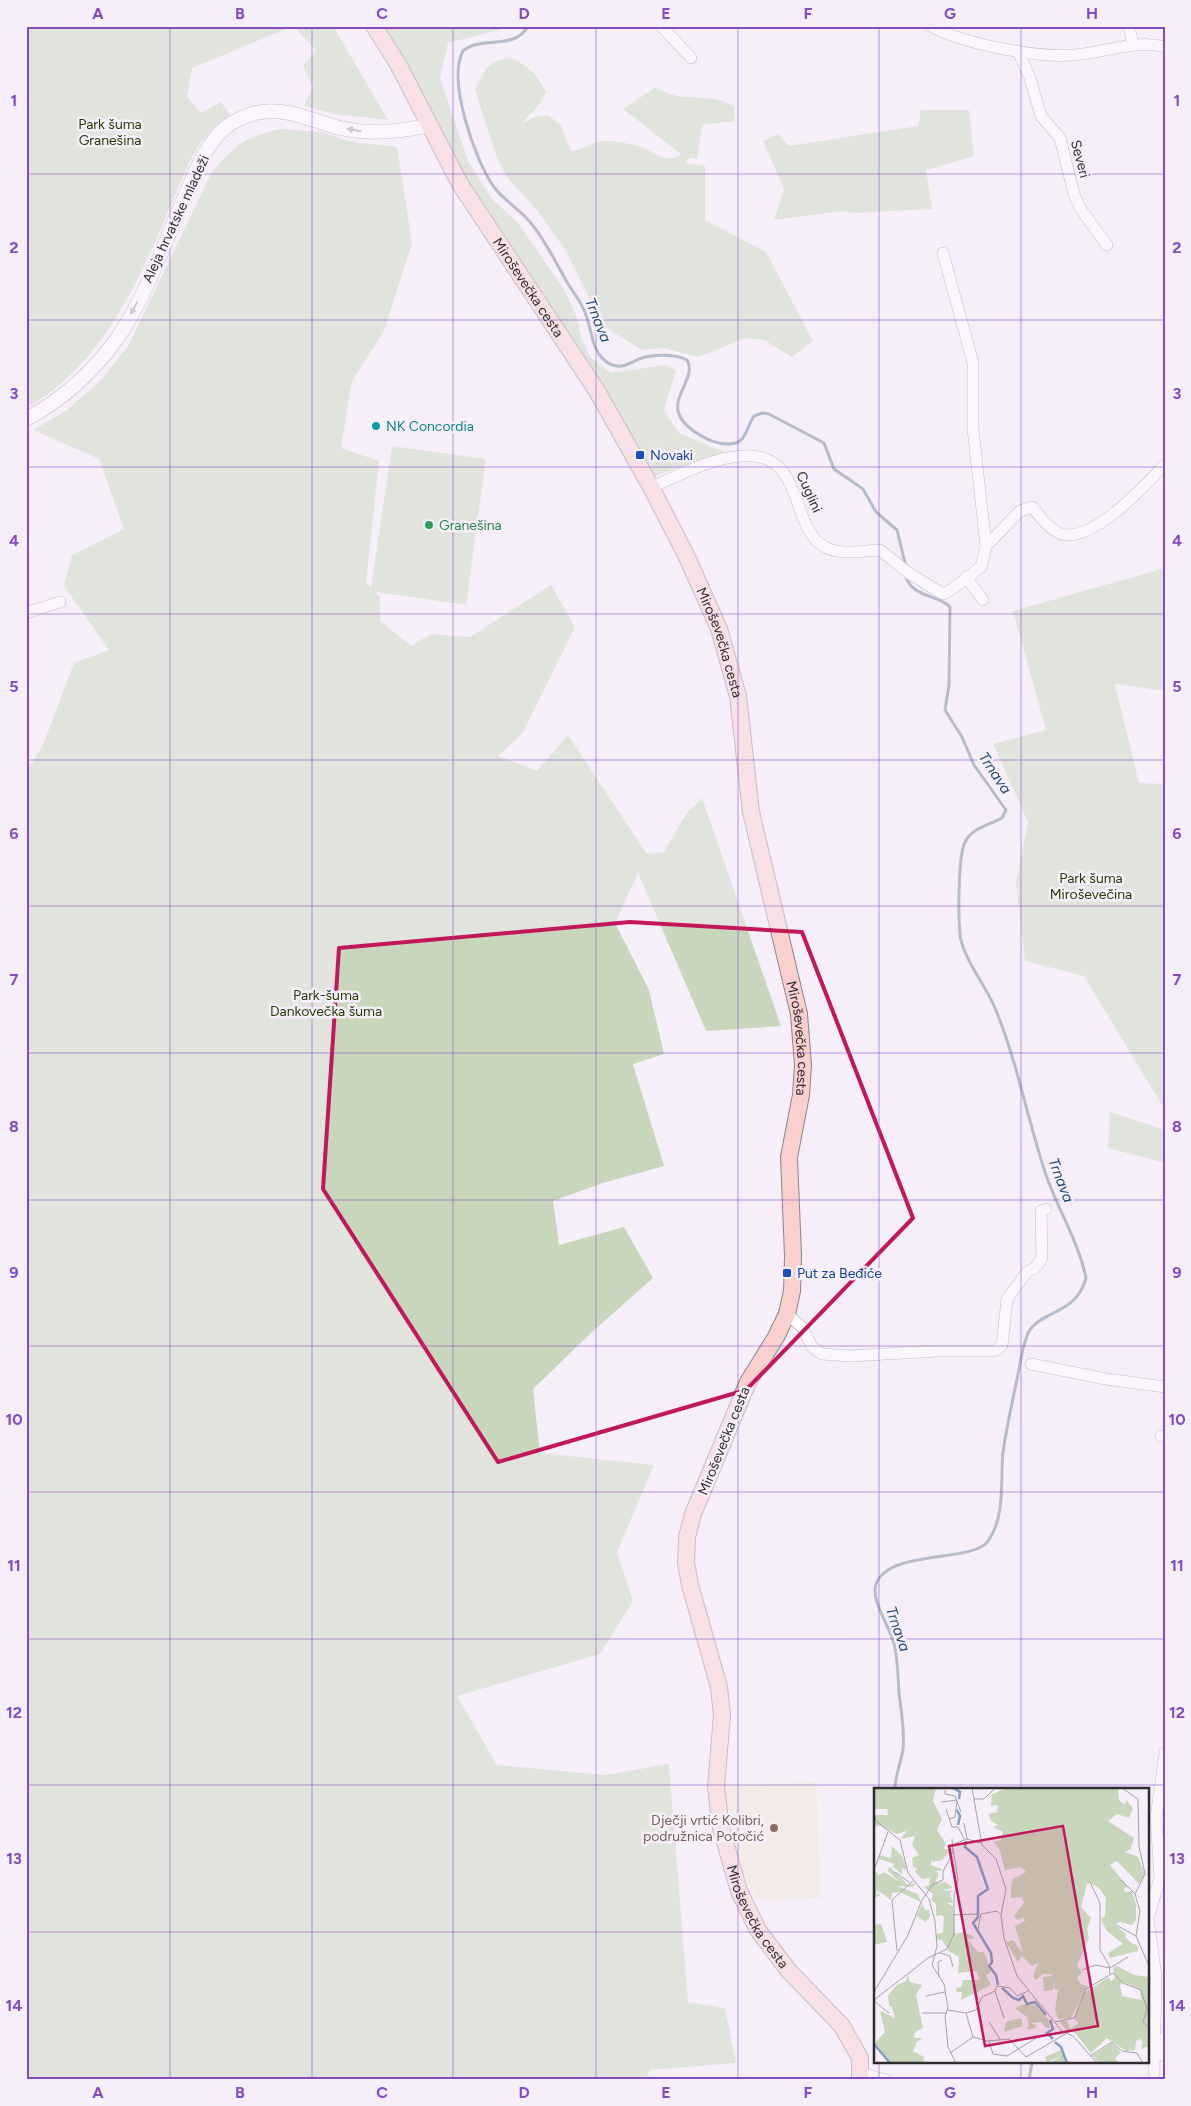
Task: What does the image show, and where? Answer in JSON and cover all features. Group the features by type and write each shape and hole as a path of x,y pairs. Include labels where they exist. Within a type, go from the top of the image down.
{"main road":[{"name":"Miroševečka cesta","path":"374,26 398,64 460,184 597,391 687,557 730,662 738,696 751,812 799,1014 803,1064 800,1096 789,1157 793,1256 792,1291 787,1314 776,1337 748,1382 693,1514 687,1538 686,1563 690,1585 719,1687 722,1715 716,1787 722,1828 739,1890 758,1930 788,1970 842,2026 860,2058 860,2076"}],"street":[{"path":"661,26 691,58"},
{"path":"930,26 951,35 1042,56 1075,55 1133,45 1165,48"},
{"path":"1129,26 1133,45"},
{"name":"Severi","path":"1018,51 1030,78 1041,116 1060,138 1074,194 1080,208 1107,245"},
{"name":"Aleja hrvatske mladeži","path":"26,419 52,405 90,373 117,339 145,288 203,156 225,127 256,113 290,112 349,129 373,133 402,131 430,125"},
{"name":"Cuglini","path":"650,487 708,464 742,457 769,459 783,470 812,534 827,548 861,552 880,550 906,571 943,594 956,588 966,577 982,568 986,546 973,429 973,363 943,252"},
{"name":"Cuglini","path":"986,546 1020,511 1032,507 1054,530 1066,535 1085,530 1129,502 1165,465"},
{"path":"966,577 984,600"},
{"path":"26,613 60,602"},
{"path":"787,1314 803,1328 812,1347 822,1354 851,1356 937,1351 994,1351 1002,1345 1007,1299 1027,1272 1035,1268 1042,1258 1040,1212 1046,1209"},
{"path":"1031,1364 1106,1379 1165,1387"},
{"path":"1154,2076 1156,1976 1148,1919 1160,1877 1156,1818 1165,1753"},
{"path":"1154,2076 1159,2064 1165,2037"},
{"path":"860,2076 886,2080"}],"highlighted area":[{"path":"630,922 802,932 913,1218 746,1390 498,1462 323,1189 339,948"}],"shaded area":[{"name":"Dječji vrtić Kolibri, podružnica Potočić","path":"816,1782 821,1898 757,1900 746,1879 743,1879 724,1801 723,1786"}],"green space":[{"name":"Park šuma Granešina","path":"26,26 293,26 192,68 187,97 201,113 221,102 230,115 207,134 192,158 143,268 113,323 75,371 52,391 26,408"},
{"path":"293,26 333,26 388,120 334,114 304,106 313,87 303,66 316,50"},
{"path":"381,26 505,26 499,30 448,43 440,78 468,161 492,199 518,223 564,289 576,315 581,337 590,357 611,373 665,365 676,370 664,410 679,433 724,452 648,478 552,307 467,187"},
{"path":"510,58 531,71 546,92 540,104 522,123 537,116 548,115 560,124 571,151 605,141 635,145 663,158 675,157 681,154 623,109 656,87 678,96 719,100 734,106 734,121 702,125 697,159 690,157 685,163 705,166 705,220 766,252 813,341 792,357 764,340 746,338 699,357 663,348 642,350 603,326 566,251 537,210 510,181 498,161 475,90 484,72 491,64"},
{"path":"921,110 969,110 974,156 926,170 932,209 854,213 841,211 774,220 784,189 763,141 778,134 789,146 918,126"},
{"name":"Park-šuma Dankovečka šuma","path":"280,129 321,132 353,142 397,147 412,243 384,331 352,381 341,448 379,461 366,583 371,588 392,446 486,459 466,605 376,592 380,597 380,621 411,646 431,634 470,637 551,585 575,627 522,734 498,756 537,771 568,735 647,854 664,852 686,814 702,798 781,1026 706,1031 638,873 615,923 649,990 664,1054 633,1064 664,1166 603,1183 553,1201 559,1245 624,1227 653,1278 592,1332 533,1389 540,1453 654,1465 617,1552 633,1601 600,1654 457,1696 497,1765 605,1775 669,1764 688,2002 725,2008 736,2063 650,2070 646,2080 26,2080 26,773 43,745 74,663 109,650 64,586 72,555 124,529 99,459 33,430 67,410 101,380 128,346 212,172 227,155 242,143 258,135"},
{"name":"Park šuma Miroševečina","path":"1165,568 1165,691 1115,684 1139,783 1165,784 1165,1110 1084,976 1025,961 1016,883 1028,822 993,744 1046,730 1013,611"},
{"path":"1110,1112 1165,1130 1165,1163 1108,1148"}],"waterway":[{"name":"Trnava","path":"528,26 522,34 515,38 507,41 479,44 463,51 459,64 458,81 465,120 479,159 494,187 530,221 580,301 598,353 603,359 614,366 626,365 642,358 665,355 687,360 689,368 688,377 680,394 678,412 683,422 695,432 710,440 727,444 738,442 745,435 754,416 762,413 769,414 824,443 834,469 863,489 876,512 897,530 906,567"},
{"name":"Trnava","path":"895,1788 903,1749 897,1659 893,1640 876,1599 876,1584 884,1573 897,1566 913,1561 966,1552 979,1548 988,1541 998,1520 1005,1439 1027,1335 1041,1319 1067,1306 1074,1300 1081,1291 1086,1278 1073,1238 1045,1172 1003,1028 995,1008 965,952 960,936 960,877 965,842 976,830 1002,818 1006,810 974,765 962,737 945,710 949,685 950,607 913,588 908,582 906,575"},
{"name":"Trnava","path":"1029,2080 1032,2064"}],"place":[{"name":"NK Concordia","path":"376,426"},
{"name":"Novaki","path":"640,455"},
{"name":"Granešina","path":"429,525"},
{"name":"Put za Beđiće","path":"787,1273"},
{"name":"Dječji vrtić Kolibri, podružnica Potočić","path":"774,1828"}]}
